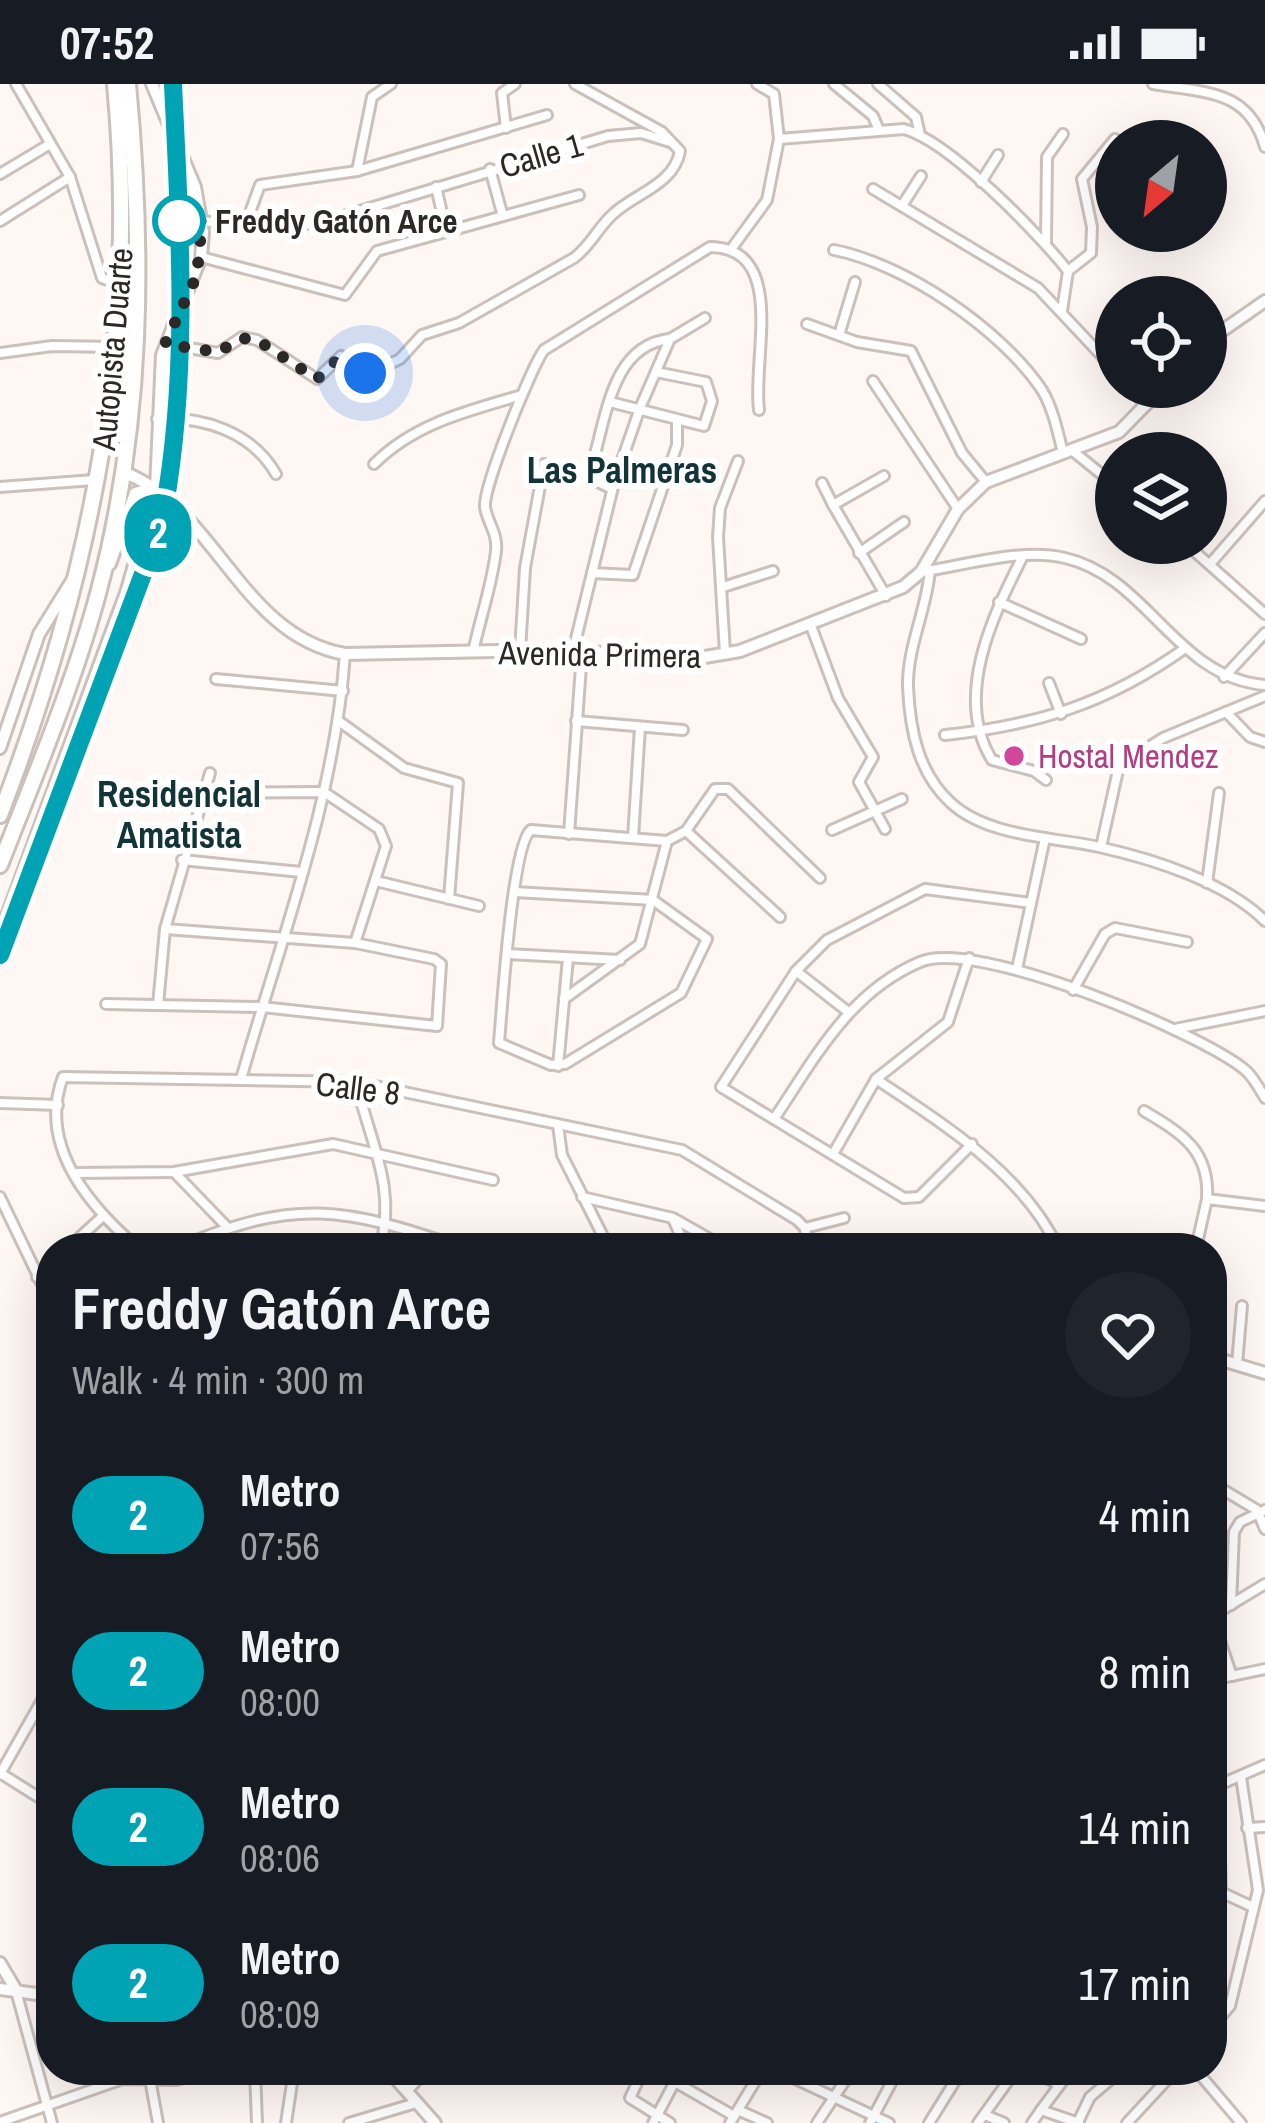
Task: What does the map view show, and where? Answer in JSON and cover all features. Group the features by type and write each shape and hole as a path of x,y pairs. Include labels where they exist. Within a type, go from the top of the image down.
{"highway":[{"name":"Autopista Duarte","path":"0,815 52,670 100,479 119,348 122,286 122,161 115,84"},
{"name":"Autopista Duarte","path":"0,865 99,588 123,472 140,293 128,84"}],"main road":[{"path":"0,935 107,652 156,488 165,344 201,257 196,187 152,84"},
{"path":"1227,327 1265,301"},
{"name":"Avenida Primera","path":"123,472 156,488 280,622 315,648 346,654 520,651 685,658 725,655 886,596 926,571 958,509 986,482 1119,432 1146,408"},
{"path":"99,588 135,493 156,488"},
{"path":"0,748 39,634 55,601 79,572"},
{"path":"1227,1361 1265,1373"},
{"path":"0,1964 16,1990"},
{"path":"0,1989 36,1993"},
{"path":"406,2085 435,2123"}],"street":[{"path":"16,84 70,177 102,278 122,286"},
{"path":"357,171 372,97 391,84"},
{"path":"506,128 502,93 515,84"},
{"path":"165,344 218,352 242,338 257,340 317,379 341,356 365,373 373,372 400,359 422,335 459,323 591,245 611,215 672,173 680,151 574,84"},
{"path":"732,248 767,200 779,139 774,88 758,84"},
{"path":"833,84 873,116 878,128"},
{"path":"878,84 916,117 920,134"},
{"path":"1153,84 1238,102 1255,118 1265,147"},
{"path":"245,226 260,185 357,171 548,116"},
{"path":"779,139 878,128 920,134 981,182 1046,244 1068,272"},
{"name":"Calle 1","path":"202,221 245,226 320,223 624,133 672,142"},
{"path":"1046,244 1047,157 1063,134"},
{"path":"0,174 50,144"},
{"path":"981,182 998,154"},
{"path":"1063,311 1068,272 1091,253 1092,227 1082,179 1095,163"},
{"path":"490,169 502,213"},
{"path":"903,204 921,176"},
{"path":"0,221 70,177"},
{"path":"436,187 446,230"},
{"path":"873,189 1019,274 1063,311 1095,347"},
{"path":"201,257 345,295 377,251 579,195"},
{"path":"473,652 496,548 494,525 485,509 488,488 544,350 710,248 732,248 751,260 758,283 758,410"},
{"path":"834,250 864,256 969,318 1043,391 1068,453 1095,472"},
{"path":"839,335 855,282"},
{"path":"613,489 590,476 623,365 638,350 670,339 704,318"},
{"path":"808,324 911,351 962,453 986,482"},
{"path":"569,834 578,652 592,573 640,408 670,339"},
{"path":"0,353 52,346 119,348"},
{"path":"610,401 704,426 710,418 709,388 700,379 655,372"},
{"path":"873,381 958,509"},
{"path":"374,464 403,438 448,416 522,395"},
{"path":"157,419 191,416 231,433 264,454 276,474"},
{"path":"592,573 633,575 677,445 677,420"},
{"path":"725,655 720,508 738,461"},
{"path":"520,651 524,568 544,464"},
{"path":"833,505 884,476"},
{"path":"0,487 100,479"},
{"path":"822,483 886,596"},
{"path":"1227,545 1265,501"},
{"path":"1255,515 1265,524"},
{"path":"859,553 904,522"},
{"path":"1023,556 999,602 981,653 981,731 996,764 1034,771 1046,780"},
{"path":"1265,685 1224,677 1184,649 1104,574 1061,557 1023,556 926,571 908,682 913,738 926,773 953,806 1046,838 1102,847 1208,884 1247,903 1265,921"},
{"path":"1210,564 1265,614"},
{"path":"723,587 773,571"},
{"path":"999,602 1081,639"},
{"path":"812,626 838,698 873,757 859,782 885,829"},
{"path":"1224,677 1265,633"},
{"path":"945,735 1061,714 1131,686 1184,649"},
{"path":"242,1079 324,792 340,722 346,654"},
{"path":"216,679 343,691"},
{"path":"1049,683 1061,714"},
{"path":"1102,847 1119,766 1163,737 1265,696"},
{"path":"1226,712 1250,737 1265,742"},
{"path":"576,721 682,730"},
{"path":"340,722 415,773 458,783 448,899"},
{"path":"633,838 640,727"},
{"path":"158,1005 165,929 210,773"},
{"path":"514,892 653,900 707,939 681,993 558,1066 500,1046 514,892 526,832 667,842 686,831 721,786 820,878"},
{"path":"204,793 324,792 385,836 355,943"},
{"path":"1208,884 1219,793"},
{"path":"832,830 902,799"},
{"path":"686,831 780,917"},
{"path":"1017,969 1046,838"},
{"path":"564,999 640,944 667,842"},
{"path":"182,860 301,872"},
{"path":"376,881 479,906"},
{"path":"972,1144 911,1199 721,1087 796,971 827,940 925,889 1031,903"},
{"path":"1073,990 1105,934 1114,928 1187,942"},
{"path":"106,1004 262,1007 437,1026 439,961 355,943 165,929"},
{"path":"508,954 620,960"},
{"path":"558,1066 568,958"},
{"path":"832,1154 876,1079 948,1022 969,958"},
{"path":"774,1119 847,1011 920,962 969,958 1017,969 1173,1030 1248,1072 1265,1098"},
{"path":"796,971 847,1011"},
{"path":"1173,1030 1265,1011"},
{"name":"Calle 8","path":"58,1105 59,1084 69,1076 356,1082 682,1150 805,1228"},
{"path":"876,1079 972,1144 1050,1233"},
{"path":"356,1082 372,1151 389,1187 385,1233"},
{"path":"0,1103 58,1105 61,1155 102,1217 121,1233"},
{"path":"1144,1111 1179,1131 1202,1157 1207,1199 1199,1233"},
{"path":"559,1125 562,1155 601,1233"},
{"path":"72,1173 174,1172 306,1145 372,1151 493,1180"},
{"path":"174,1172 227,1227"},
{"path":"0,1197 36,1275"},
{"path":"582,1197 673,1218 700,1233"},
{"path":"1207,1199 1265,1206"},
{"path":"213,1233 307,1209 388,1222 420,1233"},
{"path":"84,1233 102,1217"},
{"path":"673,1218 680,1233"},
{"path":"806,1233 805,1228 844,1218"},
{"path":"1237,1364 1242,1306"},
{"path":"1227,1491 1261,1510 1265,1528"},
{"path":"1231,1605 1230,1545 1240,1522 1261,1510"},
{"path":"1227,1607 1265,1584"},
{"path":"1227,1661 1232,1676"},
{"path":"1227,1677 1265,1669"},
{"path":"36,1711 0,1774 36,1796"},
{"path":"1227,1783 1265,1765"},
{"path":"1227,2010 1258,1890 1241,1778"},
{"path":"1247,1828 1265,1827"},
{"path":"1227,1895 1253,1907"},
{"path":"16,1990 36,2066"},
{"path":"41,2085 52,2123"},
{"path":"0,2122 107,2085"},
{"path":"151,2085 158,2123"},
{"path":"256,2085 257,2123"},
{"path":"286,2123 292,2085"},
{"path":"410,2088 413,2085"},
{"path":"636,2085 630,2098 656,2119 670,2123"},
{"path":"656,2119 673,2085"},
{"path":"680,2085 734,2116 767,2123"},
{"path":"734,2116 754,2085"},
{"path":"804,2085 871,2120 889,2123"},
{"path":"817,2123 842,2085"},
{"path":"871,2120 890,2085"},
{"path":"929,2123 953,2085"},
{"path":"1004,2123 981,2119 1005,2085"},
{"path":"1031,2123 1056,2085"},
{"path":"1041,2110 1078,2123 1090,2097 1104,2085"},
{"path":"1127,2123 1162,2085"},
{"path":"1210,2085 1241,2123"},
{"path":"349,2123 420,2102"}],"railway":[{"path":"0,954 161,525 180,361 174,84"}],"metro line":[{"name":"2","path":"0,955 161,526 169,488 177,445 178,351 173,84"}],"place":[{"name":"Freddy Gatón Arce","path":"179,221"},
{"name":"Hostal Mendez","path":"1014,756"}],"district":[{"name":"Las Palmeras","path":"622,470"},
{"name":"Residencial Amatista","path":"179,814"}],"route":[{"path":"179,221 202,221 201,257 194,284 165,344 218,352 242,338 257,340 317,379 341,356 365,373"}]}
